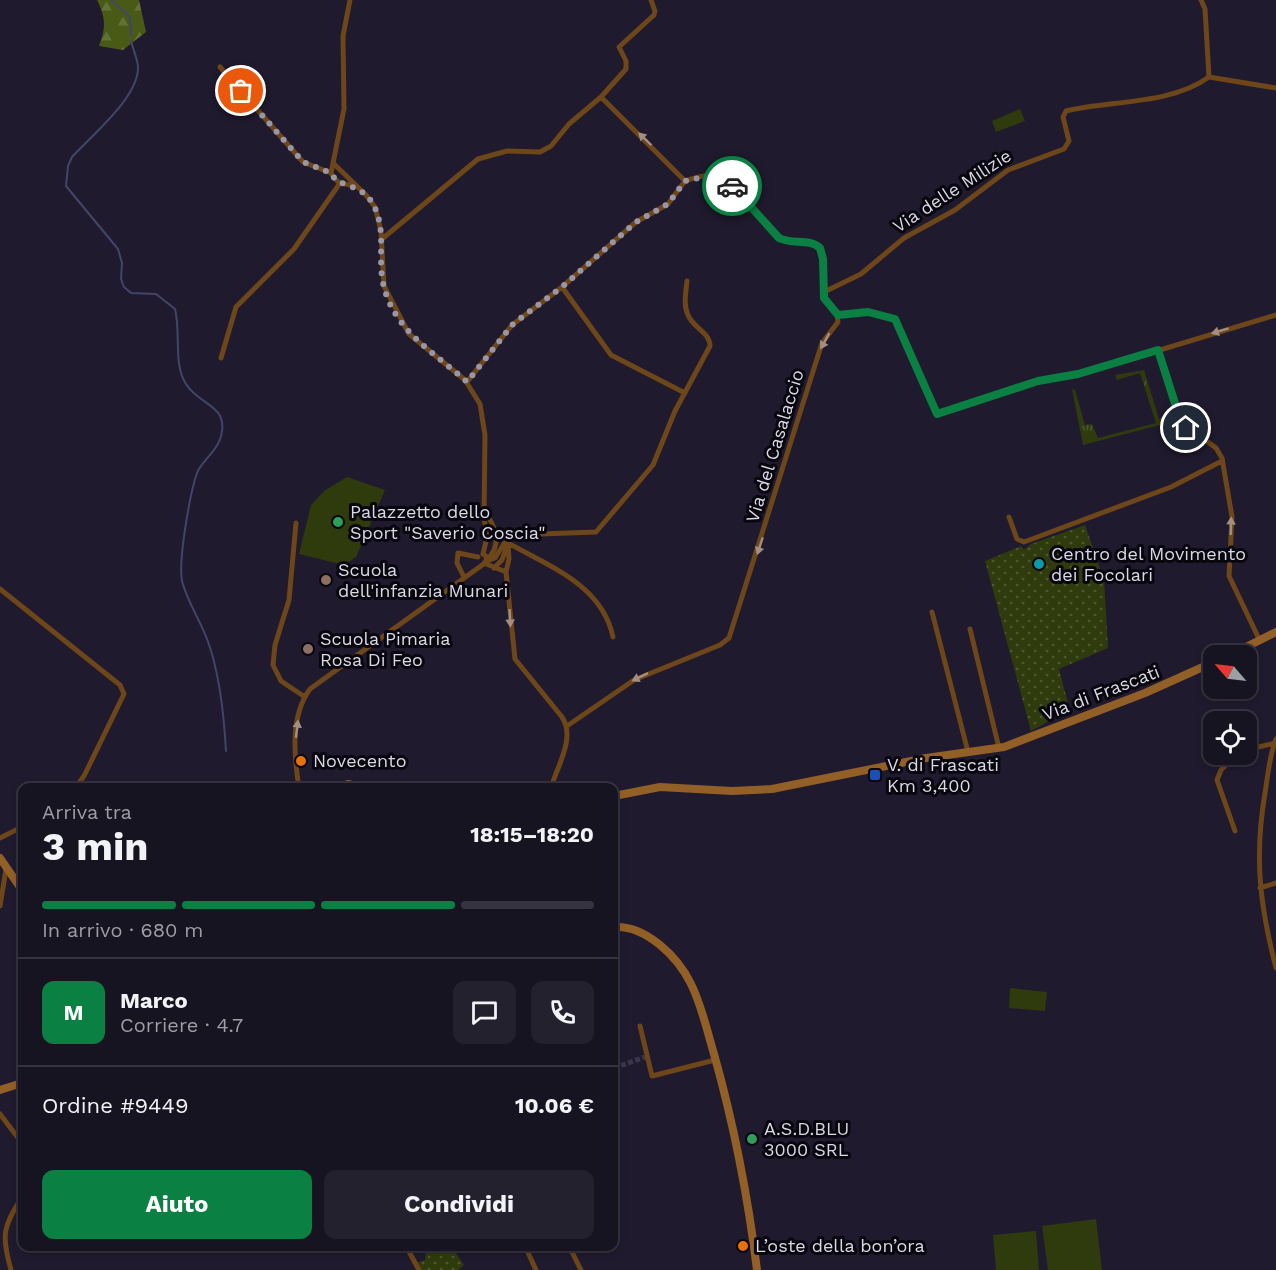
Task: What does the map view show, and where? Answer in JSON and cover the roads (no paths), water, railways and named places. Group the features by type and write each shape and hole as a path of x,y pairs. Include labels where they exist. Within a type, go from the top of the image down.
{"main road":[{"path":"1250,645 1276,632"},
{"name":"Via di Frascati","path":"618,795 660,787 732,791 772,789 926,758 999,748 1145,693 1203,667"},
{"path":"0,858 18,884"},
{"path":"618,927 629,928 653,940 677,964 691,984 699,1003 716,1060 748,1197 757,1270"},
{"path":"0,1090 18,1084"}],"street":[{"path":"350,0 343,36 344,109 331,173 334,180 356,186"},
{"path":"382,239 478,159 502,151 535,153 547,149 569,124 601,96 626,69 627,64 619,47 652,18 655,11 651,0"},
{"path":"1201,0 1205,9 1209,77 1276,88"},
{"path":"220,67 303,162 331,173"},
{"name":"Via delle Milizie","path":"824,292 858,276 901,240 955,210 1008,170 1064,149 1069,141 1063,117 1066,111 1145,99 1192,87 1209,77"},
{"path":"601,96 685,181"},
{"path":"333,163 375,207 382,239 384,286 408,333 467,382 478,400 484,423 484,496 487,518 487,537 481,555 485,562 506,572"},
{"path":"467,382 510,327 562,287 636,222 668,204 685,181 709,175 720,177 730,184 779,238 790,242 817,245 823,256 825,301 838,315 868,312 895,319 937,414 1038,381 1078,374 1276,315"},
{"path":"220,358 236,307 294,249 340,183"},
{"path":"298,783 296,736 305,697 316,683 485,562 499,555 509,540 520,534 590,534 600,530 652,468 685,393 710,344 708,337 694,324 687,313 687,281"},
{"path":"562,287 611,355 685,393"},
{"name":"Via del Casalaccio","path":"567,726 634,680 720,645 729,638 822,343 837,325 838,315"},
{"path":"1158,350 1181,422 1219,452 1232,517 1229,574 1260,640"},
{"path":"1009,517 1017,540 1024,542 1172,488 1222,461"},
{"path":"485,562 492,554 497,536 487,518"},
{"path":"296,523 289,600 274,645 273,664 280,681 305,697"},
{"path":"494,568 503,556 509,540"},
{"path":"509,540 506,572 515,658 567,726 564,748 552,783"},
{"path":"509,540 585,588 607,615 613,637"},
{"path":"464,577 457,563 458,553 481,555"},
{"path":"0,589 120,685 124,694 79,783"},
{"path":"932,612 968,752"},
{"path":"970,628 999,748"},
{"path":"1257,747 1275,741 1259,832 1260,888 1276,968"},
{"path":"1226,765 1217,780 1235,831"},
{"path":"0,838 18,829"},
{"path":"0,906 6,867"},
{"path":"1260,888 1276,883"},
{"path":"640,1026 652,1076 716,1060"},
{"path":"0,1114 18,1138"},
{"path":"11,1270 3,1238 18,1206"},
{"path":"409,1251 419,1270"},
{"path":"527,1251 536,1270"},
{"path":"572,1251 581,1270"}],"waterway":[{"path":"111,0 130,17 131,35"},
{"path":"131,41 138,65 136,80 122,104 72,157 68,166 66,186 118,249 124,287 131,293 156,294 175,309 178,358 182,376 191,391 216,410 222,422 221,438 199,468 194,483 185,527 181,571 184,588 207,639 215,666 223,709 226,751"}],"tunnel":[{"path":"618,1067 645,1057"}],"place":[{"name":"Palazzetto dello Sport \"Saverio Coscia\"","path":"338,522"},
{"name":"Centro del Movimento dei Focolari","path":"1039,564"},
{"name":"Scuola dell'infanzia Munari","path":"326,580"},
{"name":"Scuola Pimaria Rosa Di Feo","path":"308,649"},
{"name":"Novecento","path":"301,761"},
{"name":"V. di Frascati Km 3,400","path":"875,775"},
{"name":"A.S.D.BLU 3000 SRL","path":"752,1139"},
{"name":"L’oste della bon’ora","path":"743,1246"}]}
